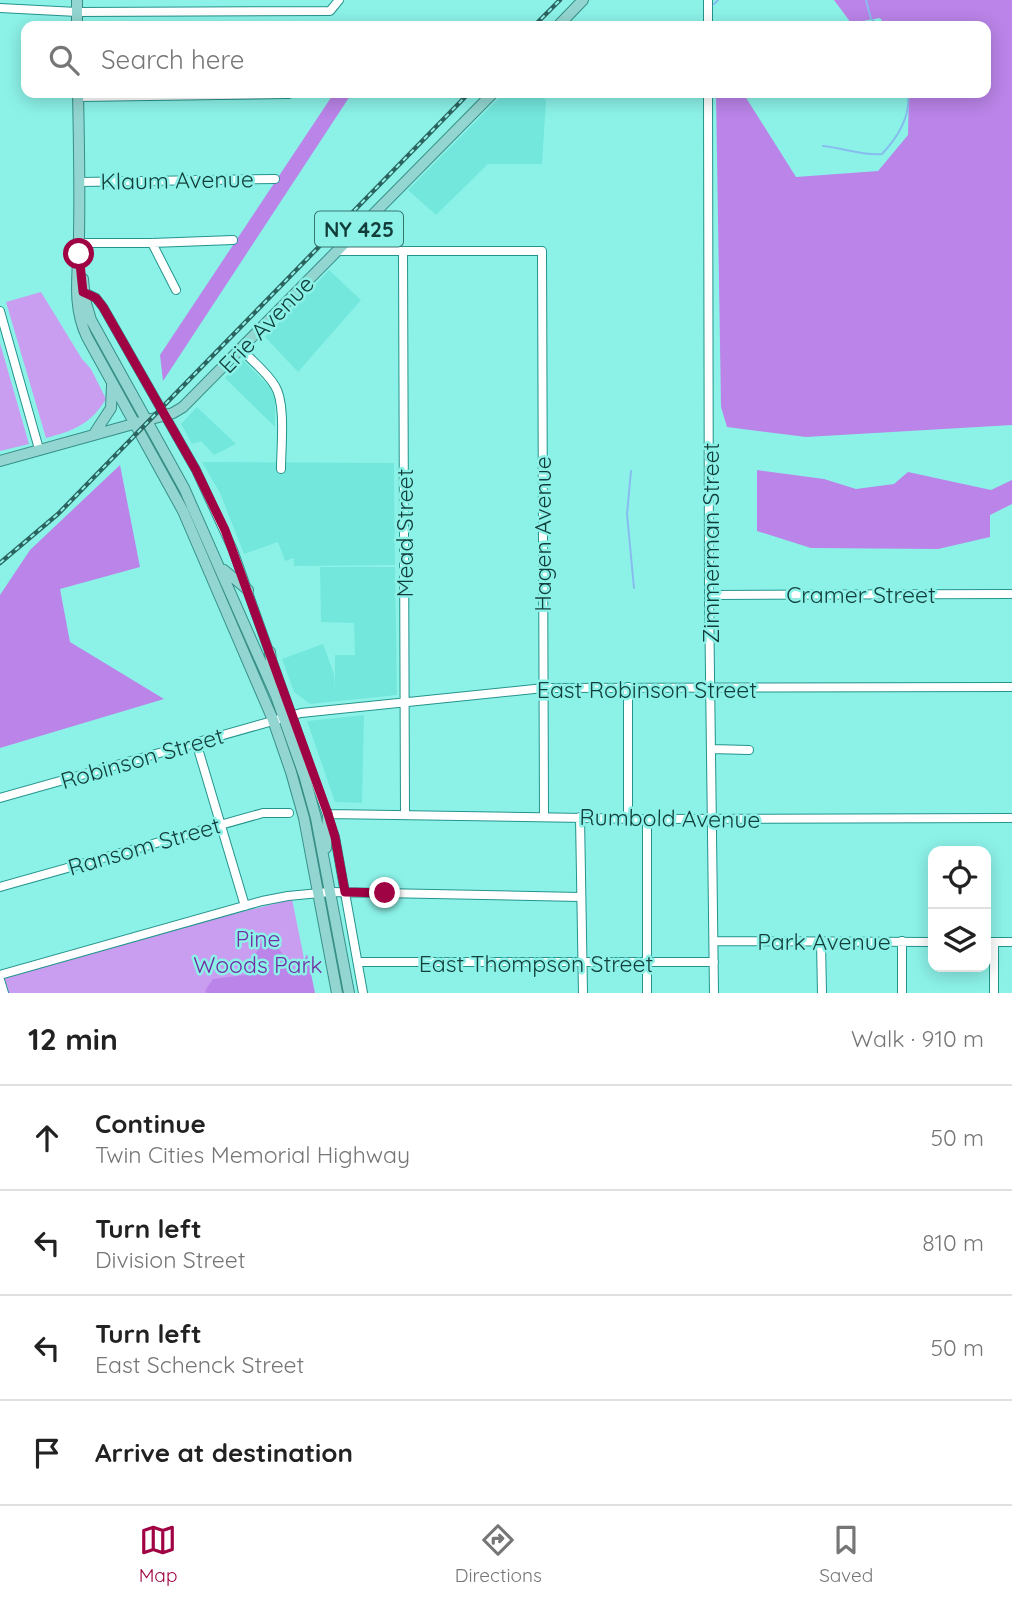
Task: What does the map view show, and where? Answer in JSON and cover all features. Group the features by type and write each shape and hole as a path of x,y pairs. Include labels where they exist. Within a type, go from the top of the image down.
{"main road":[{"path":"77,0 77,21"},
{"path":"563,21 583,0"},
{"path":"78,98 79,317 87,337 183,511 283,717 337,993"},
{"name":"Erie Avenue","path":"147,420 183,407 488,98"},
{"path":"79,254 83,292 94,327 184,488 283,717 304,775 325,863 349,993"},
{"path":"94,434 111,408 112,381"},
{"name":"NY 425","path":"136,423 147,420"},
{"path":"0,461 136,423"},
{"path":"220,567 248,590"},
{"path":"270,652 275,696"},
{"path":"325,863 328,814"}],"street":[{"path":"0,8 77,12 330,11 339,0"},
{"path":"708,0 708,21"},
{"name":"Zimmerman Street","path":"708,98 709,595 714,993"},
{"name":"Klaum Avenue","path":"80,182 275,179"},
{"path":"79,243 233,240"},
{"path":"152,243 176,289"},
{"path":"338,251 403,251"},
{"name":"Hagen Avenue","path":"403,251 542,251 544,816"},
{"name":"Mead Street","path":"403,251 405,815"},
{"path":"83,292 99,301 165,415 214,505 248,590 270,652 283,717 328,814 335,837 363,993"},
{"path":"0,311 39,449"},
{"path":"241,349 278,391 281,469"},
{"name":"Cramer Street","path":"709,595 1012,594"},
{"path":"628,687 628,818"},
{"name":"East Robinson Street","path":"283,717 544,688 1012,687"},
{"name":"Robinson Street","path":"0,798 283,717"},
{"path":"196,742 246,905"},
{"path":"711,749 749,750"},
{"name":"Ransom Street","path":"0,887 221,824 264,813 289,813"},
{"name":"Rumbold Avenue","path":"328,814 647,819 1012,818"},
{"path":"580,817 583,993"},
{"path":"647,819 647,993"},
{"path":"4,993 0,978 277,897 345,892 580,897"},
{"name":"Park Avenue","path":"714,941 928,942"},
{"path":"821,942 822,993"},
{"path":"902,942 902,993"},
{"path":"991,942 1012,942"},
{"path":"991,955 994,993"},
{"name":"East Thompson Street","path":"358,962 714,962"}],"shaded area":[{"path":"499,98 544,98 546,101 542,164 488,164 436,215 408,190"},
{"path":"329,270 361,300 298,372 265,337"},
{"path":"243,360 269,386 275,399 275,427 225,378"},
{"path":"197,407 236,444 214,455 201,441 192,444 181,424"},
{"path":"202,462 394,463 395,565 294,566 294,558 285,561 278,542 244,554 220,493"},
{"path":"320,567 395,567 397,695 310,704 294,692 282,659 323,644 334,674 335,690 335,655 355,655 354,623 321,622"},
{"path":"364,715 362,803 335,802 307,721"}],"green space":[{"path":"834,0 1012,0 1012,425 806,437 727,427 721,407 716,98 746,98 796,177 878,171 908,135 909,98 991,98 991,21 882,21 880,18 850,21"},
{"path":"331,98 349,98 163,381 160,355"},
{"path":"41,292 82,359 91,369 106,399 88,420 46,438 6,302"},
{"path":"0,343 29,444 0,451"},
{"path":"120,465 140,567 60,589 70,642 164,699 0,748 0,595 30,550"},
{"path":"757,470 824,479 856,489 894,484 908,472 991,490 1012,480 1012,504 990,515 990,537 938,549 811,548 757,531"},
{"name":"Pine Woods Park","path":"292,899 311,993 4,993 0,975"},
{"path":"266,933 298,973 307,954 315,993 205,991 213,979 245,975"}],"waterway":[{"path":"714,4 718,0"},
{"path":"866,0 874,21"},
{"path":"823,146 882,154 902,126 908,98"},
{"path":"631,471 627,514 634,588"}],"railway":[{"path":"539,21 560,0"},
{"path":"0,563 58,514 464,98"}],"route":[{"path":"79,254 83,292 96,298 103,307 196,470 225,530 328,814 345,892 385,893"}]}
